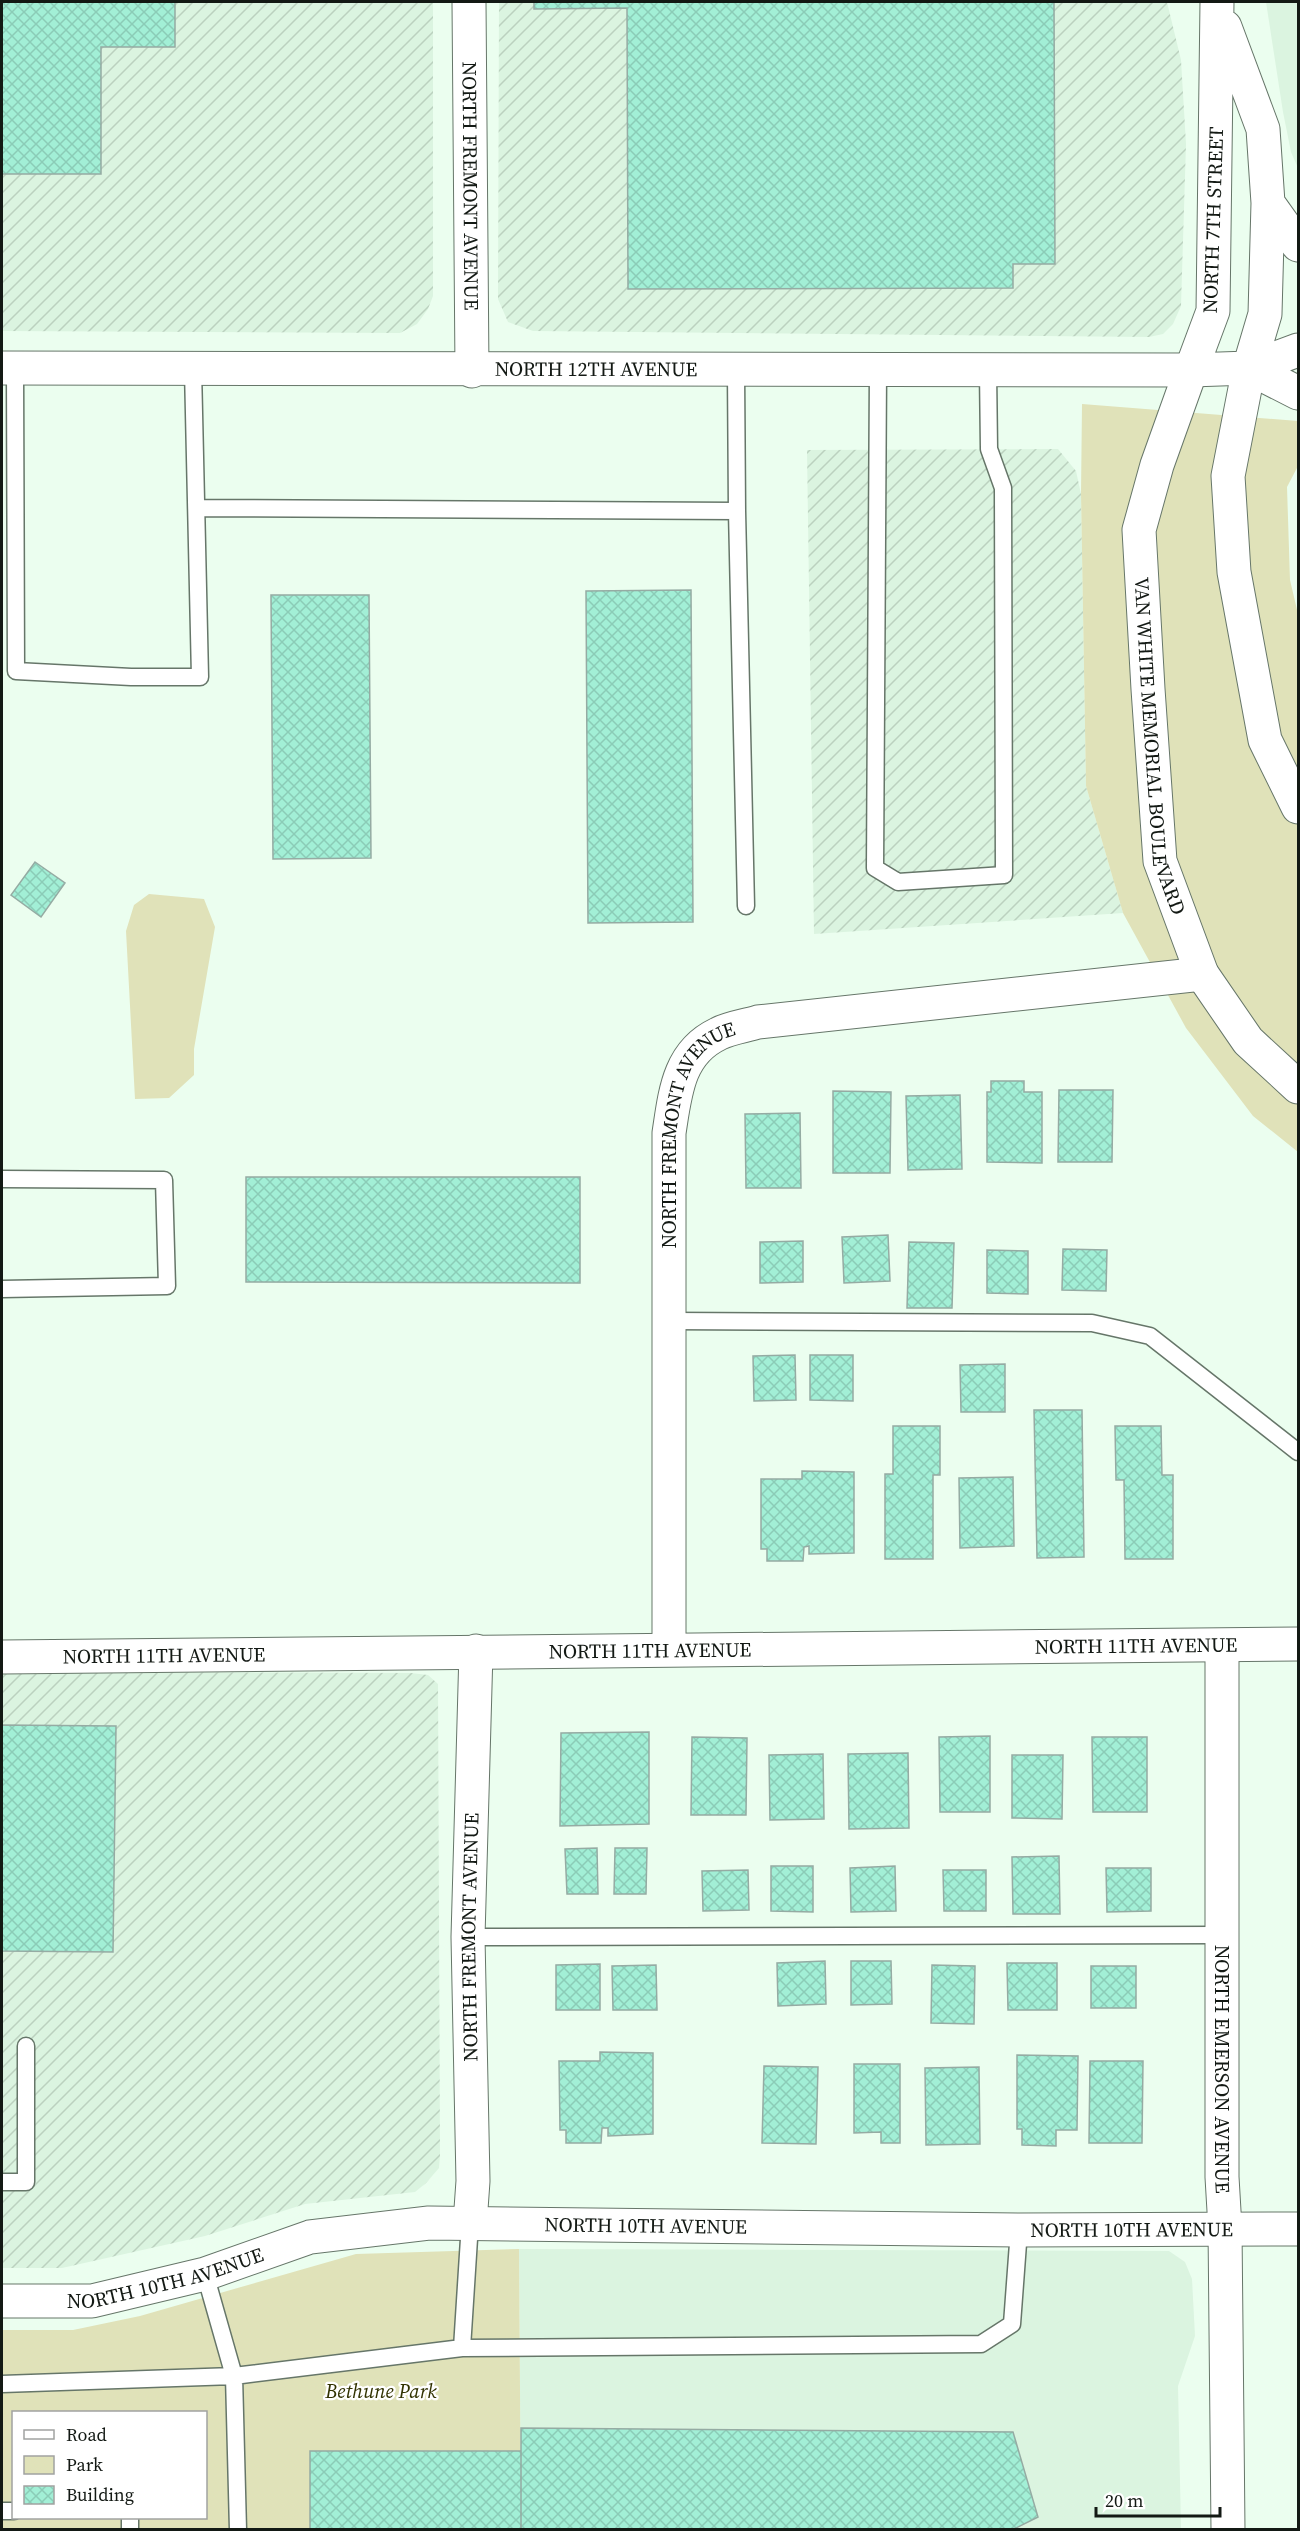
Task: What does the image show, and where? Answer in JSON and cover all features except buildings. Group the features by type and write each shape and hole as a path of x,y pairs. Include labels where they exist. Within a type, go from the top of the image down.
{"street":[{"name":"NORTH FREMONT AVENUE","path":"469,2 472,371"},
{"name":"NORTH 7TH STREET","path":"1218,5 1263,129 1268,203 1265,314 1249,368"},
{"name":"NORTH 7TH STREET","path":"1191,370 1213,311 1218,5"},
{"path":"1268,203 1299,245"},
{"path":"1191,370 1249,368 1299,350"},
{"name":"NORTH 12TH AVENUE","path":"8,368 472,371 1191,370"},
{"path":"1249,368 1299,393"},
{"path":"1249,368 1228,476 1234,572 1266,740 1299,807"},
{"name":"VAN WHITE MEMORIAL BOULEVARD","path":"1191,370 1157,465 1139,530 1160,861 1202,974 1248,1041 1299,1087"},
{"name":"NORTH FREMONT AVENUE","path":"669,1649 669,1132 675,1094 689,1055 717,1034 758,1022 1202,974"},
{"name":"NORTH 11TH AVENUE","path":"2,1657 1299,1644"},
{"name":"NORTH EMERSON AVENUE","path":"1222,1646 1222,2176 1225,2228 1228,2529"},
{"name":"NORTH FREMONT AVENUE","path":"470,2223 473,2181 468,1936 476,1651"},
{"name":"NORTH 10TH AVENUE","path":"2,2301 92,2301 205,2274 310,2237 429,2223 1019,2230 1299,2229"}],"lane":[{"path":"8,368 9,671 131,677 200,677 193,369"},
{"path":"736,371 736,511 746,906"},
{"path":"878,371 874,868 897,882 1004,875 1003,488 988,449 988,371"},
{"path":"197,508 736,511"},
{"path":"2,1179 164,1180 167,1286 2,1289"},
{"path":"669,1321 1092,1323 1150,1336 1299,1452"},
{"path":"468,1936 1221,1935"},
{"path":"2,2182 26,2182 26,2046"},
{"path":"462,2348 470,2223"},
{"path":"2,2384 234,2376 462,2348 981,2344 1011,2324 1019,2230"},
{"path":"205,2274 234,2376 238,2529"}],"shaded area":[{"path":"2,2 433,2 433,296 428,309 417,324 400,333 2,331"},
{"path":"499,2 1167,2 1181,60 1186,144 1181,306 1173,324 1163,334 1149,337 533,331 508,322 498,299"},
{"path":"1266,2 1298,2 1298,168 1291,152 1283,112"},
{"path":"1058,449 1076,471 1081,494 1086,786 1123,913 814,934 807,450"},
{"path":"2,1672 411,1673 428,1675 438,1684 440,2155 439,2168 415,2192 305,2204 205,2236 62,2268 2,2268"},
{"path":"519,2249 1169,2251 1185,2262 1192,2279 1195,2336 1178,2386 1181,2529 521,2529"}],"green space":[{"path":"1082,404 1298,421 1298,466 1287,487 1290,580 1298,614 1298,1152 1253,1116 1186,1028 1123,913 1086,786 1081,494"},
{"path":"149,894 204,899 215,927 194,1049 194,1075 169,1098 135,1099 126,931 134,905"},
{"name":"Bethune Park","path":"519,2249 521,2529 2,2530 2,2330 73,2330 140,2316 356,2254"}]}
